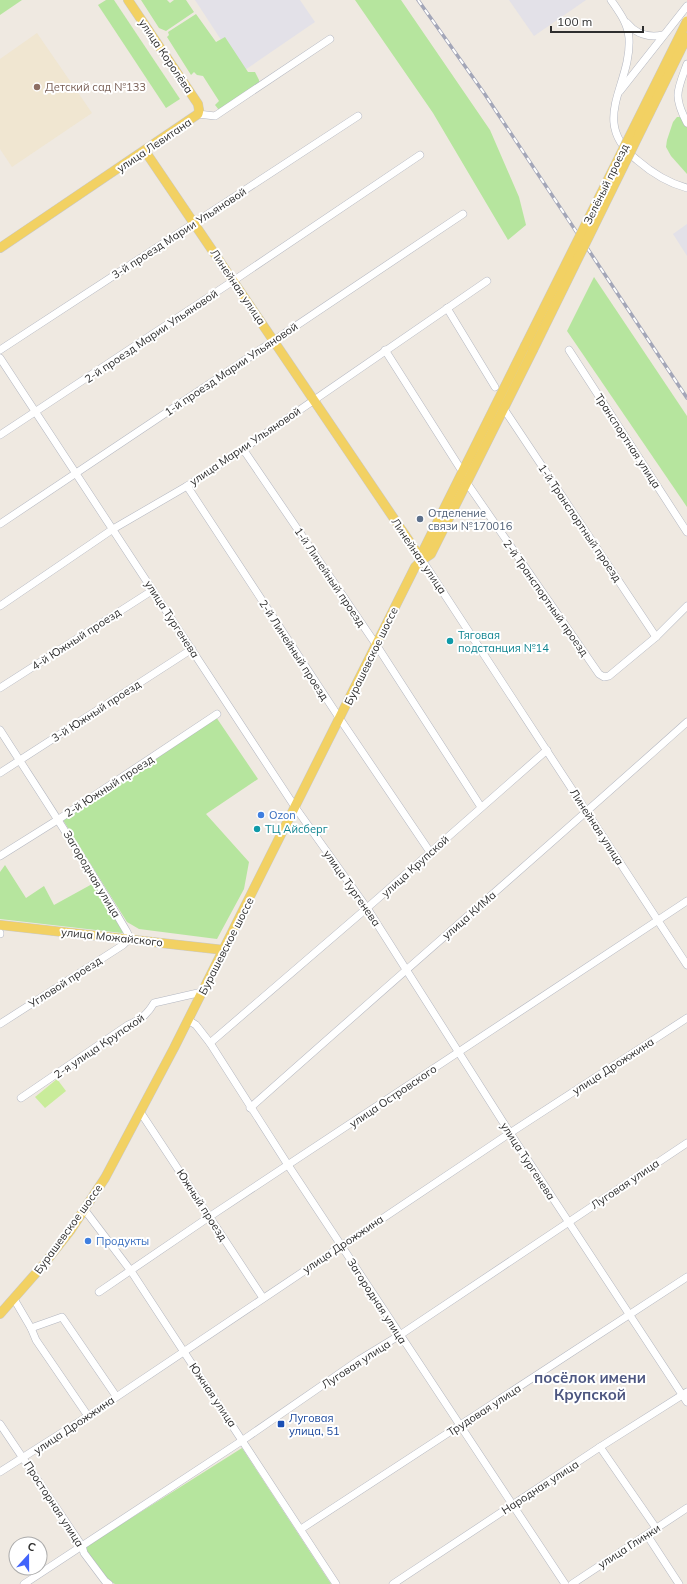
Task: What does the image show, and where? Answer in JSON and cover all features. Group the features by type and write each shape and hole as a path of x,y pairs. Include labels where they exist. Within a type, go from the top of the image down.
{"main road":[{"name":"улица Королёва","path":"128,0 198,104 198,114"},
{"name":"Зелёный проезд","path":"529,348 687,21"},
{"name":"Зелёный проезд","path":"529,348 687,38"},
{"name":"улица Левитана","path":"0,248 198,114"},
{"name":"Линейная улица","path":"144,151 274,340 422,560"},
{"name":"Бурашевское шоссе","path":"0,1314 49,1258 84,1209 105,1178 141,1113 415,568 422,560 431,554 504,410 529,348"},
{"name":"Бурашевское шоссе","path":"422,560 423,550 463,470 529,348"},
{"name":"улица Можайского","path":"0,925 130,938 224,950"}],"street":[{"path":"611,0 630,27 642,34 652,36 662,35"},
{"path":"618,93 662,35 687,6"},
{"path":"624,18 629,46 613,120 616,134 622,146 629,154 652,172 669,182 687,188"},
{"name":"улица Левитана","path":"198,114 215,116 330,39"},
{"path":"687,64 678,89 677,97 680,110 687,123"},
{"name":"3-й проезд Марии Ульяновой","path":"0,350 358,116"},
{"name":"2-й проезд Марии Ульяновой","path":"0,435 420,155"},
{"name":"1-й проезд Марии Ульяновой","path":"0,524 463,214"},
{"name":"улица Марии Ульяновой","path":"0,606 113,529 187,486 243,449 487,281"},
{"path":"447,308 495,387"},
{"path":"385,350 460,468 463,470"},
{"name":"Транспортная улица","path":"569,350 687,532"},
{"name":"улица Тургенева","path":"0,358 295,807 367,908 568,1223 630,1316 685,1394 687,1402"},
{"name":"1-й Транспортный проезд","path":"504,410 656,636"},
{"name":"1-й Линейный проезд","path":"243,449 377,646 481,807"},
{"name":"2-й Транспортный проезд","path":"466,484 469,486 599,674 604,677 609,676 656,636"},
{"name":"2-й Линейный проезд","path":"187,486 340,719 430,852"},
{"name":"Линейная улица","path":"422,560 687,965"},
{"name":"4-й Южный проезд","path":"0,688 153,590"},
{"path":"656,636 687,606"},
{"name":"3-й Южный проезд","path":"0,773 192,649"},
{"name":"2-й Южный проезд","path":"0,856 218,714"},
{"name":"улица КИМа","path":"250,1108 406,969 587,812 687,722"},
{"name":"Загородная улица","path":"0,730 59,819 130,938"},
{"name":"улица Крупской","path":"210,1043 367,908 546,750"},
{"name":"улица Островского","path":"99,1292 209,1217 687,901"},
{"name":"Угловой проезд","path":"0,1024 123,945 130,938"},
{"name":"2-я улица Крупской","path":"21,1098 128,1025 140,1020 148,1013 154,1004 202,992"},
{"name":"улица Дрожжина","path":"0,1472 88,1416 510,1133 687,1018"},
{"name":"Загородная улица","path":"188,1020 196,1025 210,1043 250,1108 565,1584"},
{"name":"Южный проезд","path":"141,1113 262,1298"},
{"name":"Луговая улица","path":"24,1584 243,1440 359,1360 400,1335 687,1143"},
{"name":"Южная улица","path":"84,1209 131,1271 336,1584"},
{"name":"Трудовая улица","path":"301,1529 630,1316 687,1277"},
{"path":"14,1299 31,1328 36,1340 88,1416"},
{"path":"31,1328 62,1316 116,1396"},
{"name":"Народная улица","path":"393,1584 600,1447 685,1394"},
{"name":"Просторная улица","path":"0,1424 82,1546 84,1553 105,1581 109,1584"},
{"path":"600,1447 656,1528"},
{"name":"улица Глинки","path":"572,1584 687,1508"},
{"path":"647,1535 679,1584"}],"shaded area":[{"path":"195,0 300,0 315,22 242,72"},
{"path":"509,0 586,0 534,36"},
{"name":"Детский сад №133","path":"37,33 92,113 12,167 0,149 0,59"},
{"path":"687,224 687,256 673,234"}],"green space":[{"path":"0,0 22,0 0,15"},
{"path":"106,0 114,0 180,99 166,108 98,5"},
{"path":"141,0 167,0 170,3 174,0 186,0 194,12 166,31 159,28"},
{"path":"355,0 401,0 490,130 519,197 526,225 508,240 433,113"},
{"path":"196,14 216,42 225,37 248,72 255,72 259,80 259,84 219,110 215,105 219,101 203,76 197,75 194,72 191,75 167,37 169,35 168,32"},
{"path":"677,117 687,117 687,174 671,156 666,147 673,122"},
{"path":"594,277 687,416 687,507 567,331"},
{"path":"216,717 258,779 206,814 249,862 244,889 217,939 139,929 127,922 63,820"},
{"path":"5,865 26,898 44,886 54,905 94,883 124,932 122,933 0,919 0,872"},
{"path":"57,1079 66,1091 45,1108 35,1097"},
{"path":"242,1448 331,1584 115,1584 109,1581 86,1552 87,1546"}],"railway":[{"path":"418,0 484,93 687,398"}],"place":[{"name":"Детский сад №133","path":"37,87"},
{"name":"Отделение связи №170016","path":"420,519"},
{"name":"Тяговая подстанция №14","path":"450,641"},
{"name":"Ozon","path":"261,815"},
{"name":"ТЦ Айсберг","path":"257,829"},
{"name":"Продукты","path":"88,1241"},
{"name":"Луговая улица, 51","path":"281,1424"}],"district":[{"name":"посёлок имени Крупской","path":"590,1386"}]}
